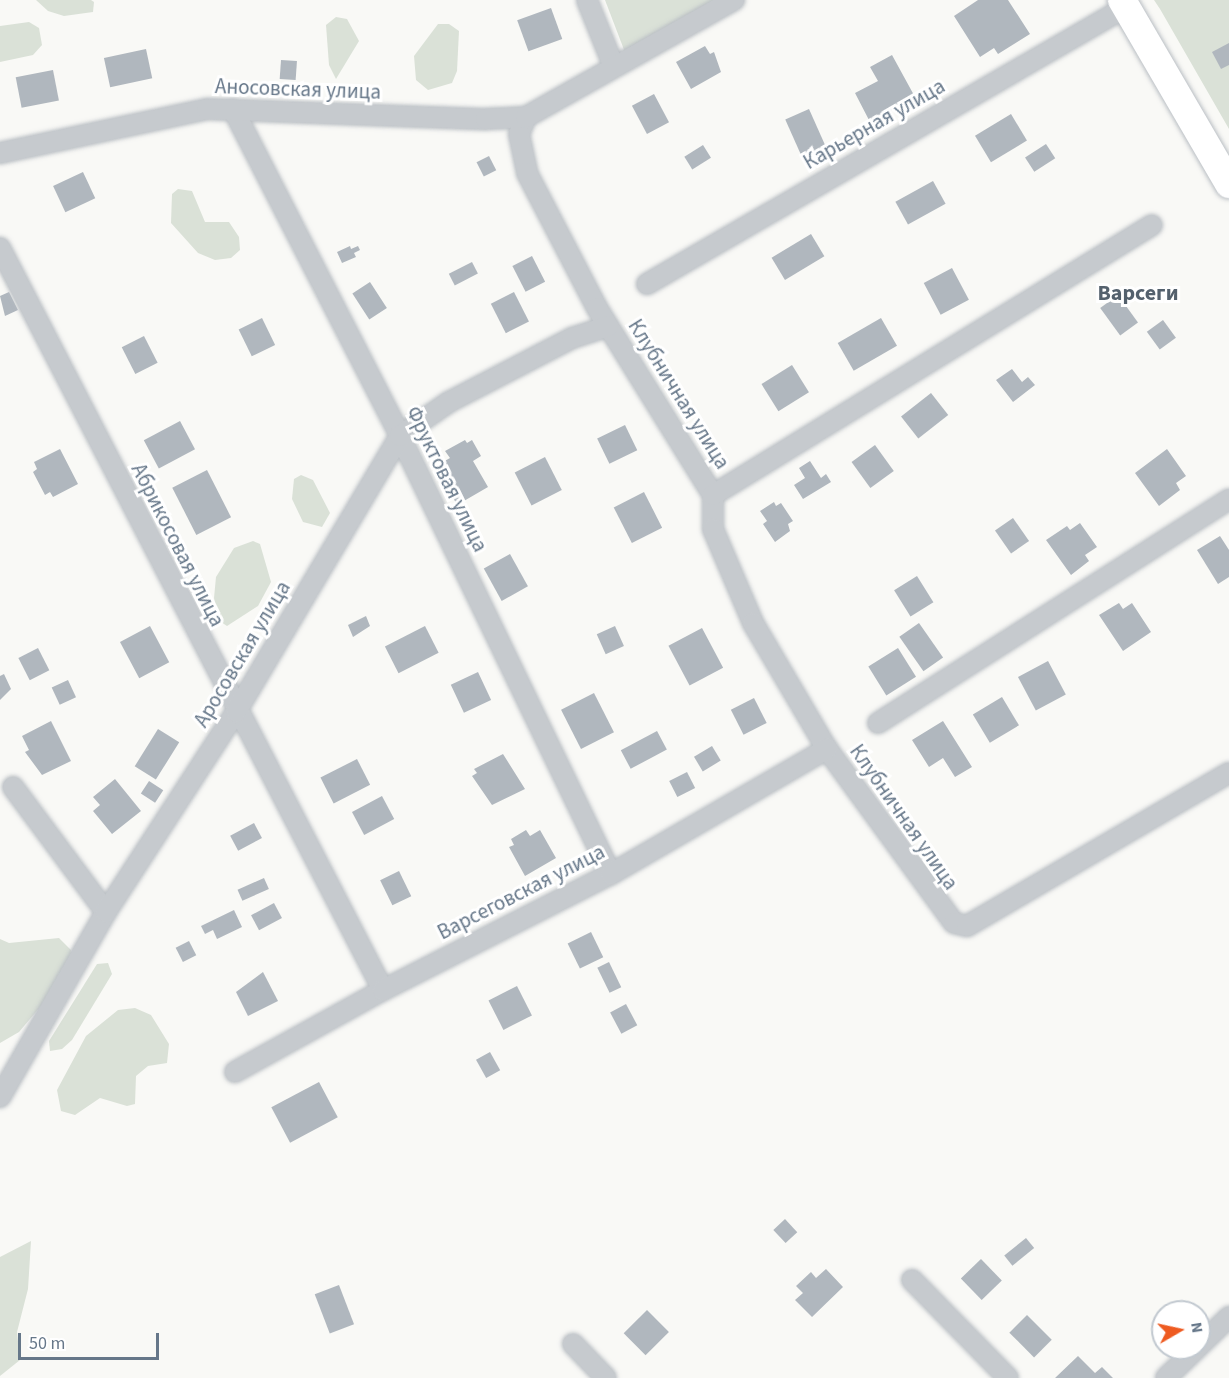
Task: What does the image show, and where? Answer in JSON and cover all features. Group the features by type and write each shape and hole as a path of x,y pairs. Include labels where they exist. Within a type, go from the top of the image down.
{"main road":[{"path":"1124,3 1229,184"}],"street":[{"path":"587,0 614,67"},
{"path":"526,117 734,0"},
{"name":"Карьерная улица","path":"648,284 1124,3"},
{"name":"Аносовская улица","path":"0,153 185,113 233,109 379,116 526,117"},
{"name":"Фруктовая улица","path":"233,109 400,436 611,874"},
{"name":"Клубничная улица","path":"526,117 519,134 527,173 608,326 713,495 713,530 753,623 826,749 943,912 954,923 967,926 1229,773"},
{"path":"713,495 1152,225"},
{"name":"Абрикосовая улица","path":"0,248 236,712 383,990"},
{"name":"Аросовская улица","path":"0,1097 106,912 236,712 400,436 459,397 573,338 608,326"},
{"path":"878,723 1229,499"},
{"name":"Варсеговская улица","path":"235,1072 383,990 611,874 826,749"},
{"path":"13,787 106,912"},
{"path":"912,1280 1008,1378"},
{"path":"1211,1334 1229,1317"},
{"path":"573,1344 606,1378"},
{"path":"1166,1378 1185,1360"}],"shaded area":[{"path":"36,0 91,0 94,2 93,12 64,16 48,11"},
{"path":"605,0 718,0 626,55"},
{"path":"1154,0 1229,0 1229,129 1160,9"},
{"path":"336,17 347,19 359,41 336,79 329,65 326,25"},
{"path":"29,22 39,28 42,45 33,55 0,62 0,26"},
{"path":"438,24 449,24 459,31 457,71 452,83 428,90 416,80 414,56"},
{"path":"178,189 192,191 205,222 229,222 239,237 240,250 231,258 215,260 198,253 171,223 172,194"},
{"path":"301,475 313,480 330,513 322,527 303,522 292,499 294,479"},
{"path":"253,541 260,544 271,582 258,606 227,626 218,620 214,598 216,577 234,548"},
{"path":"59,938 71,950 70,958 46,1000 19,1032 0,1043 0,939 9,943"},
{"path":"108,963 112,974 72,1040 62,1049 50,1051 49,1041 97,964"},
{"path":"135,1008 151,1015 169,1044 167,1063 148,1066 136,1076 135,1104 127,1106 100,1098 75,1115 61,1111 57,1090 86,1036 118,1010"},
{"path":"31,1241 28,1289 17,1332 20,1360 0,1376 0,1257"}],"building":[{"path":"978,0 1008,0 1030,34 998,54 994,48 980,57 954,16"},
{"path":"551,8 562,39 528,51 517,20"},
{"path":"1229,43 1229,65 1221,69 1212,52"},
{"path":"705,46 710,54 714,52 721,72 691,89 676,62"},
{"path":"146,49 152,78 110,87 104,58"},
{"path":"892,55 915,97 870,122 855,93 878,81 870,67"},
{"path":"281,60 297,61 296,80 280,79"},
{"path":"53,70 59,100 22,108 16,77"},
{"path":"654,94 669,122 647,134 632,106"},
{"path":"809,109 826,148 803,159 785,120"},
{"path":"1011,114 1027,141 991,162 975,136"},
{"path":"1046,144 1055,158 1034,172 1025,158"},
{"path":"703,145 711,158 692,169 684,157"},
{"path":"489,156 496,170 484,177 477,162"},
{"path":"83,172 95,198 65,212 53,186"},
{"path":"933,181 946,204 908,225 895,202"},
{"path":"811,234 824,256 785,280 772,258"},
{"path":"350,246 351,249 358,246 360,250 354,253 356,257 342,263 337,252"},
{"path":"532,256 545,282 526,292 512,266"},
{"path":"472,262 478,274 455,285 449,274"},
{"path":"952,268 969,300 941,315 924,283"},
{"path":"370,282 387,308 369,319 352,293"},
{"path":"9,292 18,310 5,316 0,296"},
{"path":"514,292 529,321 506,333 491,304"},
{"path":"1118,295 1138,323 1120,335 1100,308"},
{"path":"262,318 275,345 252,356 239,329"},
{"path":"881,318 897,346 854,371 838,343"},
{"path":"1163,320 1176,338 1160,350 1147,332"},
{"path":"144,336 158,363 135,374 122,347"},
{"path":"792,365 809,392 778,411 761,384"},
{"path":"1012,369 1022,382 1028,377 1035,385 1013,402 996,380"},
{"path":"931,393 948,415 918,438 901,416"},
{"path":"180,421 195,449 159,469 144,440"},
{"path":"625,425 637,450 609,464 597,439"},
{"path":"465,440 467,443 472,440 481,456 473,461 488,487 457,505 436,466 450,458 445,451"},
{"path":"875,445 894,471 870,488 852,462"},
{"path":"60,449 78,484 53,497 50,492 45,495 33,472 37,469 34,462"},
{"path":"1167,449 1186,476 1176,483 1180,490 1159,506 1135,473"},
{"path":"545,457 562,490 532,505 515,472"},
{"path":"810,461 821,478 826,474 831,482 803,499 794,485 805,478 799,468"},
{"path":"207,470 231,517 196,535 172,488"},
{"path":"644,492 662,528 632,543 614,507"},
{"path":"774,502 776,506 781,503 793,521 788,524 790,531 775,542 763,524 767,521 760,511"},
{"path":"1013,518 1029,541 1011,554 995,531"},
{"path":"1080,523 1097,547 1085,555 1089,561 1071,575 1046,540 1067,526 1070,530"},
{"path":"1220,536 1229,550 1229,577 1218,584 1197,550"},
{"path":"510,554 528,586 502,601 484,569"},
{"path":"917,576 933,602 911,617 894,590"},
{"path":"1119,603 1123,609 1132,603 1151,632 1123,651 1099,615"},
{"path":"366,616 370,626 353,637 348,625"},
{"path":"919,623 943,657 923,671 899,637"},
{"path":"150,626 169,662 139,678 120,642"},
{"path":"425,626 439,653 399,673 385,646"},
{"path":"615,626 624,646 606,654 597,634"},
{"path":"702,628 723,668 690,686 668,646"},
{"path":"38,648 49,670 30,680 18,658"},
{"path":"898,648 916,677 886,695 868,667"},
{"path":"1048,661 1066,695 1036,711 1018,677"},
{"path":"478,672 491,700 464,713 451,685"},
{"path":"4,674 11,689 0,700 0,676"},
{"path":"68,680 76,697 60,705 52,688"},
{"path":"594,693 614,732 581,749 561,710"},
{"path":"1002,697 1019,725 990,743 973,715"},
{"path":"754,698 767,723 744,735 731,710"},
{"path":"51,721 71,761 42,775 25,752 29,750 22,736"},
{"path":"943,721 972,767 955,777 943,758 929,767 912,740"},
{"path":"158,729 179,742 156,780 135,766"},
{"path":"657,731 667,750 631,769 621,750"},
{"path":"712,746 721,761 703,771 694,757"},
{"path":"503,754 525,789 492,805 472,776 477,773 474,769"},
{"path":"357,759 370,785 334,803 320,778"},
{"path":"687,772 695,788 677,797 669,781"},
{"path":"115,779 141,811 112,834 93,811 100,805 93,797"},
{"path":"149,781 163,790 155,803 141,794"},
{"path":"382,796 394,819 364,835 352,812"},
{"path":"254,823 262,838 238,851 230,836"},
{"path":"526,830 530,836 540,830 556,858 525,876 509,847 514,845 511,839"},
{"path":"399,871 411,896 392,905 380,880"},
{"path":"264,878 269,889 242,901 238,890"},
{"path":"274,903 282,918 259,930 251,915"},
{"path":"234,910 242,927 217,939 213,930 205,934 201,926"},
{"path":"591,932 603,957 580,969 568,943"},
{"path":"189,941 196,955 183,962 176,948"},
{"path":"609,962 621,987 610,993 597,968"},
{"path":"263,972 278,1001 248,1016 236,992"},
{"path":"517,986 532,1015 503,1030 488,1001"},
{"path":"626,1004 637,1025 621,1034 610,1012"},
{"path":"490,1052 500,1070 486,1078 476,1060"},
{"path":"319,1082 338,1117 290,1143 271,1107"},
{"path":"785,1219 797,1232 786,1243 773,1230"},
{"path":"1026,1238 1034,1248 1012,1266 1004,1256"},
{"path":"981,1259 1002,1281 982,1300 961,1278"},
{"path":"826,1269 843,1287 812,1317 795,1300 803,1293 796,1286 811,1272 816,1278"},
{"path":"339,1285 354,1324 330,1334 315,1294"},
{"path":"647,1310 669,1332 646,1355 624,1333"},
{"path":"1027,1315 1052,1340 1034,1357 1009,1333"},
{"path":"1078,1356 1095,1373 1102,1367 1113,1378 1055,1378"}],"district":[{"name":"Варсеги","path":"1138,294"}]}
